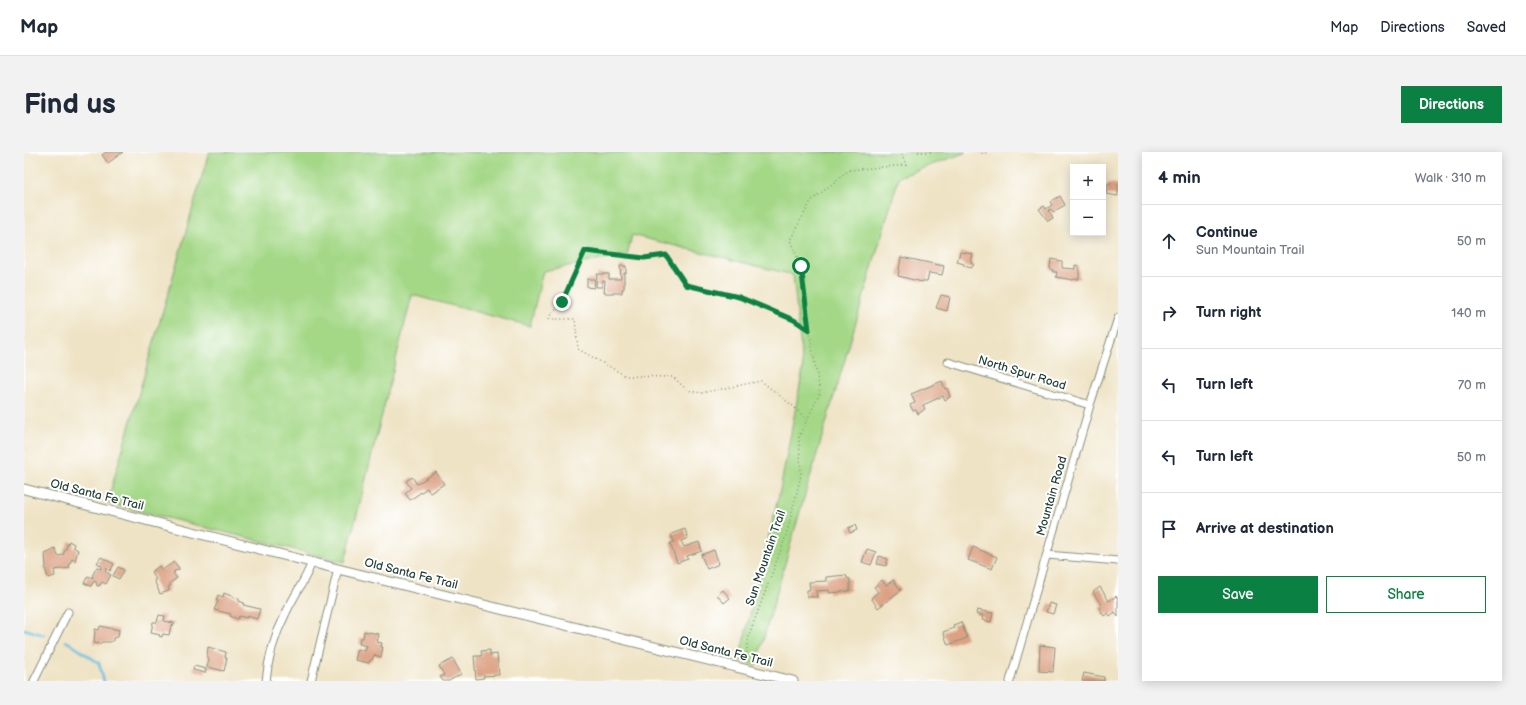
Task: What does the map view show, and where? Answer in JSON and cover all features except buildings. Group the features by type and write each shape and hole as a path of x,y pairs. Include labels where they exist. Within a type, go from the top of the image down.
{"street":[{"name":"Mountain Road","path":"1010,681 1090,405 1118,318"},
{"name":"North Spur Road","path":"948,362 1090,405"},
{"name":"Old Santa Fe Trail","path":"24,489 338,569 793,681"},
{"path":"1047,554 1118,561"},
{"path":"266,681 278,632 289,606 308,573 312,562"},
{"path":"311,681 338,569"},
{"path":"34,681 68,612"}],"path":[{"name":"Sun Mountain Trail","path":"744,669 749,635 786,536 801,475 799,436 820,393 809,330 801,266 790,240 811,201 849,170 906,165 901,152"},
{"path":"918,152 933,152"},
{"path":"978,152 984,154 987,152"},
{"path":"806,420 794,406 761,381 701,393 687,390 673,377 626,376 578,349 575,319 547,319 562,302 585,251 644,258 666,255 686,285 739,297 794,320 809,330"}],"green space":[{"path":"209,152 967,152 899,177 756,665 739,660 780,490 803,369 793,275 632,235 627,255 543,271 530,326 412,295 345,562 107,503"}],"waterway":[{"path":"24,629 44,635"},
{"path":"66,641 99,663 104,681"}],"route":[{"path":"562,302 585,251 644,258 666,255 686,285 739,297 794,320 809,330 801,266"}]}
